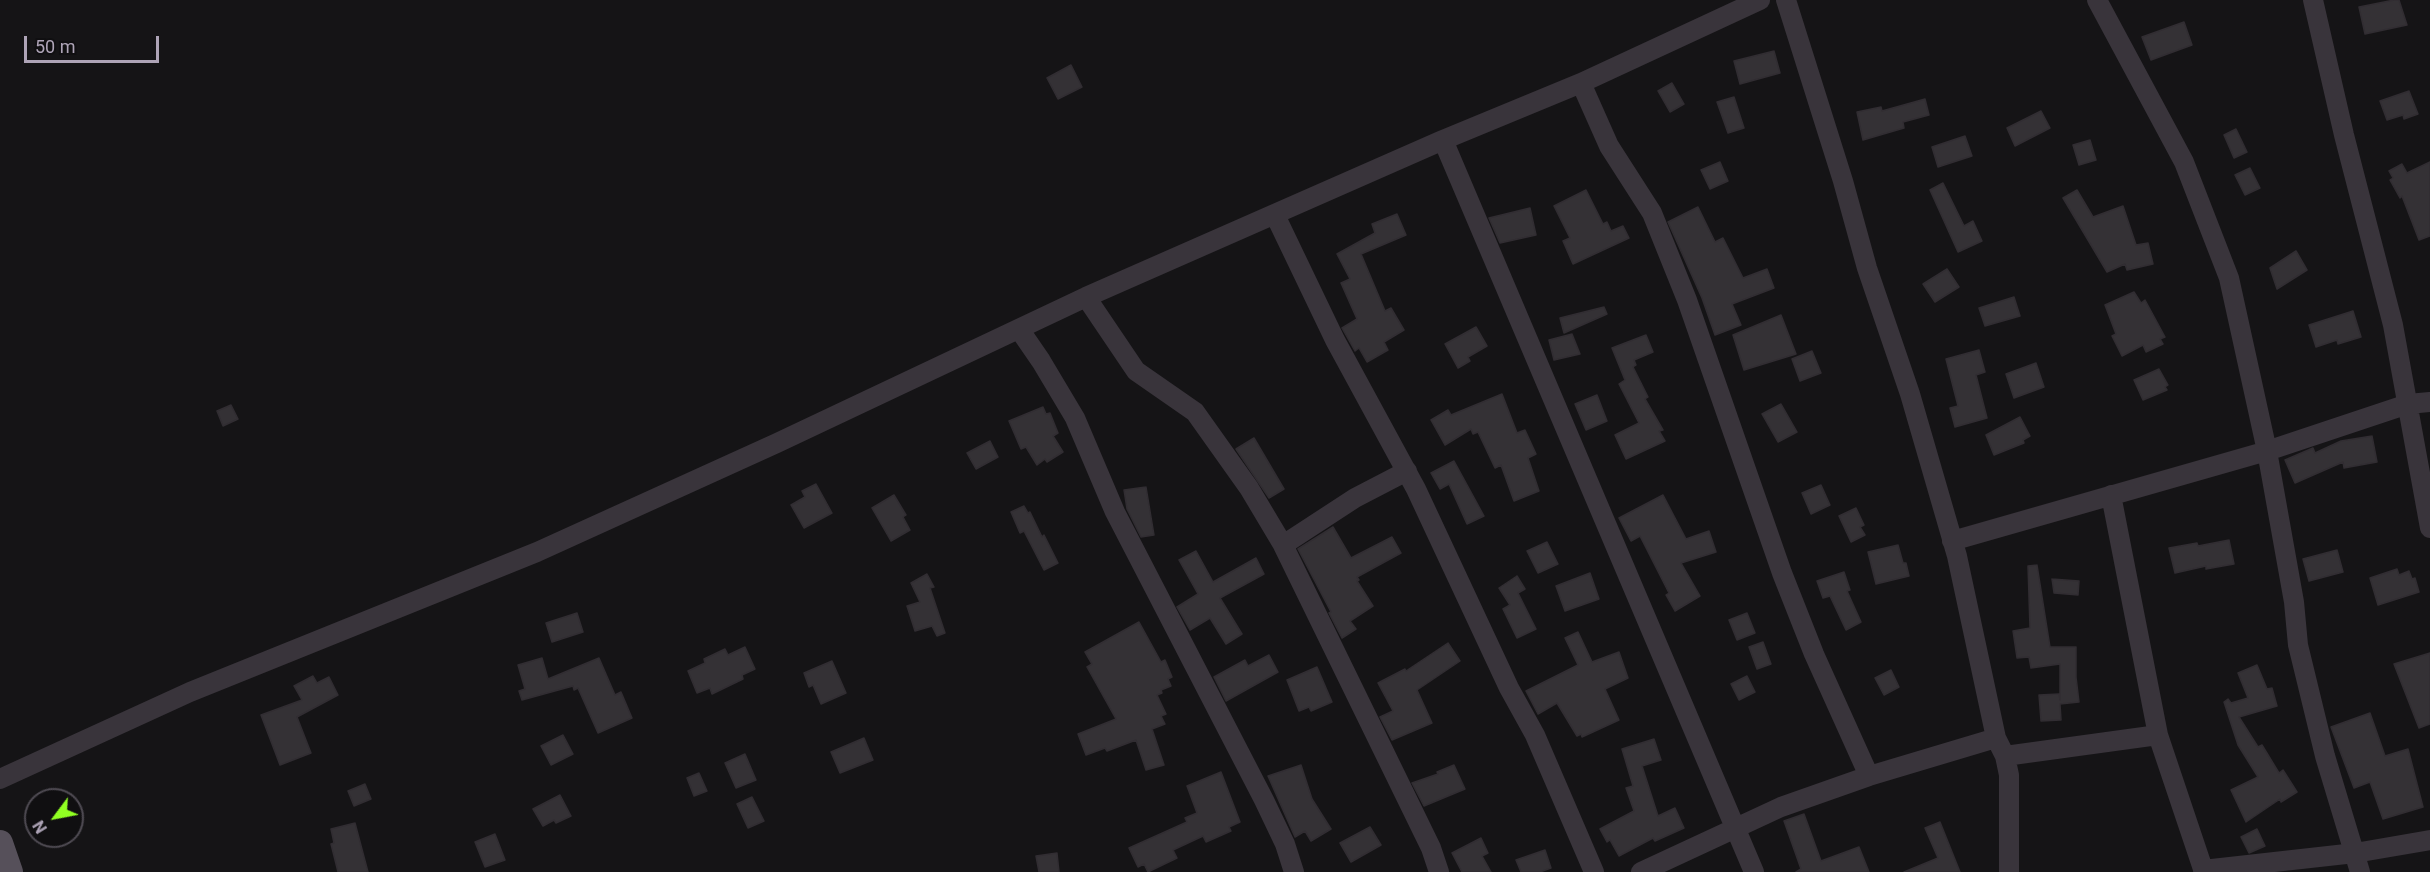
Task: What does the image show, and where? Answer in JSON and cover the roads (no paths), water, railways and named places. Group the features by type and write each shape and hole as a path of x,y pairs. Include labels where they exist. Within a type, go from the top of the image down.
{"main road":[{"path":"0,843 10,872"}],"street":[{"path":"0,779 190,692 537,552 777,443 1086,297 1443,140 1581,83 1760,0"},
{"path":"1786,0 1843,182 1867,268 1910,394 1952,541 1988,692 1996,738 2005,756 2009,775 2008,872"},
{"path":"2097,0 2184,162 2229,278 2267,451 2294,602 2298,645 2325,756 2357,862"},
{"path":"2313,0 2344,135 2380,269 2408,404 2430,528"},
{"path":"1581,83 1609,146 1657,224 1688,300 1782,573 1814,654 1869,776"},
{"path":"1443,140 1754,872"},
{"path":"1275,215 1335,340 1407,471 1509,688 1535,735 1594,872"},
{"path":"1086,297 1136,370 1195,411 1249,488 1283,545 1431,848 1440,872"},
{"path":"1019,329 1075,418 1115,512 1264,800 1285,844 1294,872"},
{"path":"1952,541 2267,451 2408,404 2430,402"},
{"path":"1283,545 1355,498 1407,471"},
{"path":"2111,495 2158,735 2204,871 2357,862 2430,840"},
{"path":"2005,756 2158,735"},
{"path":"1641,872 1781,807 1869,776 1996,738"}]}
